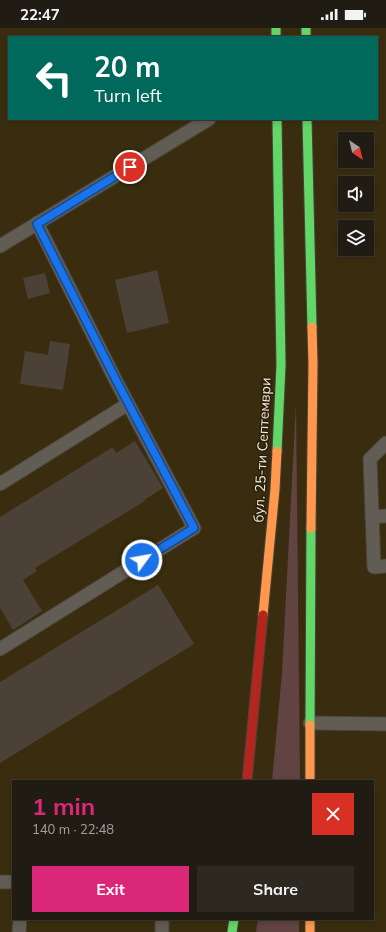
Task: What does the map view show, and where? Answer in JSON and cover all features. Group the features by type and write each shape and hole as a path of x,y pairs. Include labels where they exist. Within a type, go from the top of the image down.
{"main road":[{"name":"бул. 25-ти Септември","path":"247,780 275,489 281,365 277,120"},
{"path":"307,120 312,364 310,490 310,780"},
{"path":"232,932 234,920"},
{"path":"310,920 310,932"}],"lane":[{"path":"0,246 207,120"},
{"path":"0,649 194,528 128,404 37,224"},
{"path":"0,484 128,404"},
{"path":"386,443 370,460 374,567 386,566"},
{"path":"372,517 386,516"},
{"path":"310,723 386,724"},
{"path":"0,882 12,882"},
{"path":"19,932 20,920"},
{"path":"162,920 162,932"}],"shaded area":[{"path":"0,28 386,28 386,932 0,932"},
{"path":"296,404 300,780 272,780 282,673"},
{"path":"258,920 299,920 299,932 256,932"}],"building":[{"path":"157,270 169,323 127,333 115,280"},
{"path":"45,273 50,293 28,299 23,278"},
{"path":"50,341 70,344 63,390 20,384 25,351 48,355"},
{"path":"135,441 163,488 144,500 145,501 35,568 37,571 23,580 42,611 13,630 0,608 0,517 113,447 116,453"},
{"path":"158,585 194,644 0,763 0,682"}],"traffic: fast":[{"path":"276,28 276,36"},
{"path":"306,28 306,36"},
{"path":"277,120 281,365 277,451"},
{"path":"307,120 312,327"},
{"path":"310,725 311,528"},
{"path":"232,932 234,920"}],"traffic: slow":[{"path":"311,528 312,327"},
{"path":"263,615 275,489 277,451"},
{"path":"310,725 310,780"},
{"path":"310,920 310,932"}],"traffic: jam":[{"path":"247,780 263,615"}],"route":[{"path":"130,167 37,224 116,380 194,528 142,560"}]}
